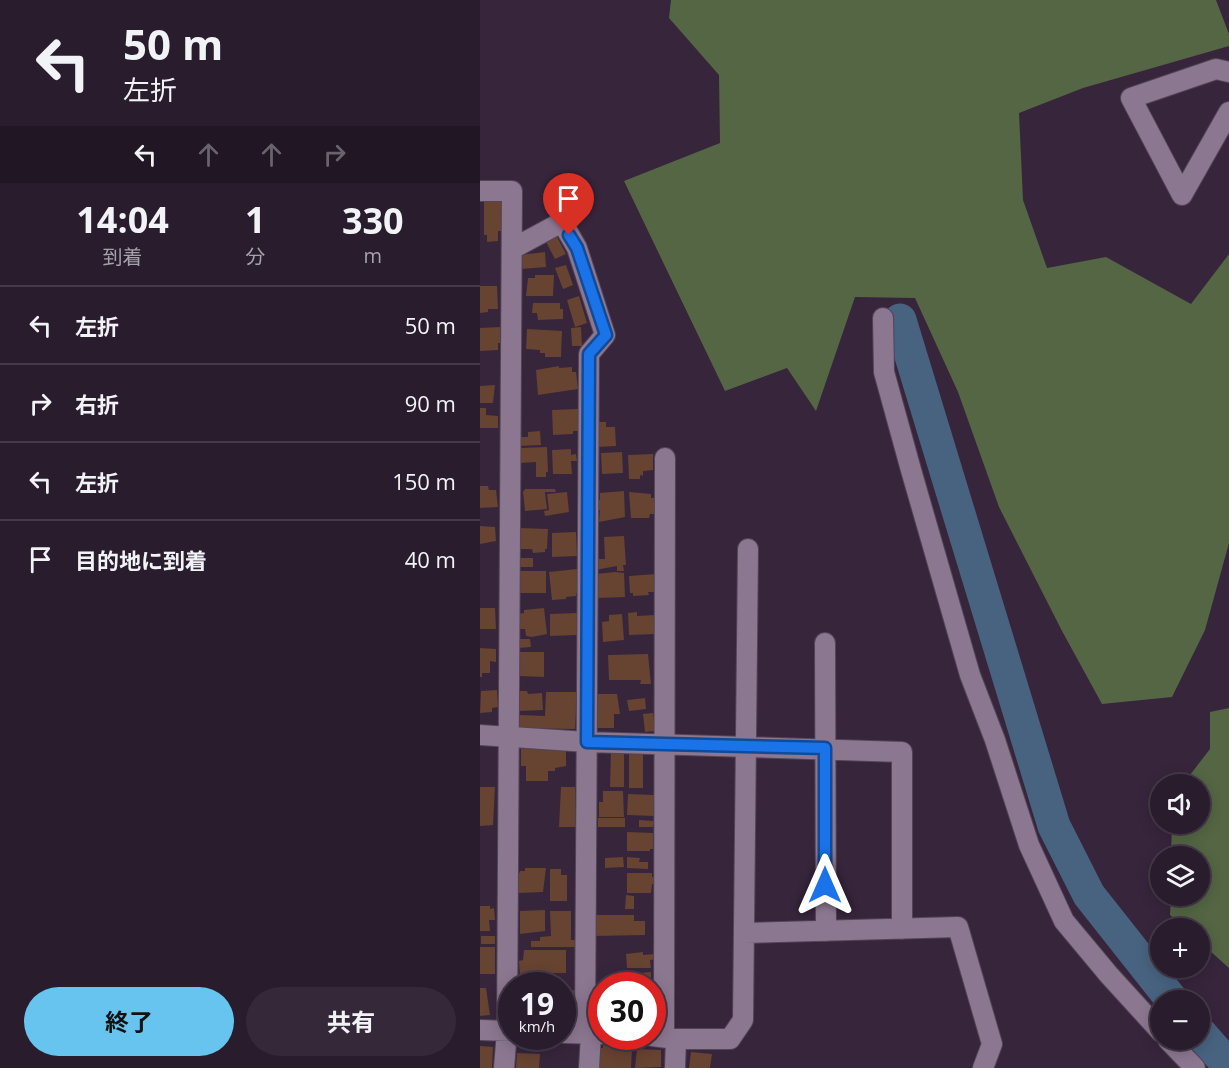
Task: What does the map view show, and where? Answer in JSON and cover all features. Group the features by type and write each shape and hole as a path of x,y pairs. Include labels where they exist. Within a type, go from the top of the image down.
{"street":[{"path":"1229,72 1216,69 1131,99 1182,195 1229,112"},
{"path":"480,190 512,191 509,972"},
{"path":"512,249 562,222 577,248 606,335 589,354 587,742 592,972"},
{"path":"883,318 884,372 908,459 970,675 995,740 1029,845 1064,921 1150,1019"},
{"path":"664,972 665,458"},
{"path":"666,1037 729,1039 743,1020 748,549"},
{"path":"825,643 826,931"},
{"path":"480,735 587,742 664,742 902,752 902,929"},
{"path":"744,933 958,927 992,1044 983,1068"},
{"path":"480,1030 498,1031"},
{"path":"666,1043 675,1068"},
{"path":"504,1068 506,1050"},
{"path":"589,1068 591,1050"},
{"path":"1178,1050 1195,1068"}],"green space":[{"path":"671,0 1216,0 1229,34 1229,46 1083,88 1019,113 1023,200 1047,268 1106,257 1191,304 1229,254 1229,543 1205,630 1172,697 1102,704 999,507 958,392 915,298 855,297 816,411 787,368 725,391 624,181 720,143 719,75 669,18"},
{"path":"1229,708 1229,968 1210,951 1210,918 1173,918 1170,915 1170,906 1210,906 1210,846 1171,846 1172,834 1210,834 1210,774 1191,774 1210,749 1210,712"}],"building":[{"path":"502,197 503,231 498,231 498,241 487,242 487,235 484,235 484,198"},
{"path":"556,235 566,254 555,259 545,240"},
{"path":"545,252 546,267 521,269 520,255"},
{"path":"566,265 573,285 563,289 555,268"},
{"path":"535,275 554,275 553,296 526,296 528,278 535,278"},
{"path":"480,286 497,286 498,309 488,309 488,312 480,313"},
{"path":"579,296 587,323 575,327 567,300"},
{"path":"533,303 560,303 560,309 563,309 563,319 538,320 537,313 532,313"},
{"path":"500,327 498,350 480,351 480,328"},
{"path":"581,327 582,346 572,346 571,328"},
{"path":"527,329 562,331 561,357 545,357 545,353 540,353 540,350 526,349"},
{"path":"559,366 559,368 572,367 572,372 576,372 578,389 538,395 536,370"},
{"path":"495,385 493,403 480,403 480,386"},
{"path":"480,408 486,408 486,415 498,416 498,428 480,428"},
{"path":"578,409 579,431 573,431 573,434 553,435 552,410"},
{"path":"597,422 606,422 606,427 615,427 616,446 598,447"},
{"path":"540,431 541,445 518,446 517,437 528,437 528,432"},
{"path":"547,447 548,472 546,472 546,477 536,477 536,462 520,463 520,448"},
{"path":"571,449 571,455 576,454 577,461 571,461 572,474 553,474 552,450"},
{"path":"622,452 623,473 602,474 601,453"},
{"path":"653,454 653,470 643,471 640,479 629,479 628,455"},
{"path":"480,486 488,486 489,490 496,490 498,507 480,508"},
{"path":"525,489 555,489 556,492 545,492 547,509 525,511 523,492"},
{"path":"624,491 625,517 599,522 600,510 596,510 595,501 600,500 600,493"},
{"path":"567,492 569,512 545,516 544,511 549,510 547,494"},
{"path":"629,492 651,494 651,498 657,498 658,514 650,514 649,518 631,518"},
{"path":"480,526 495,527 496,541 480,544"},
{"path":"519,528 548,529 545,552 533,553 532,549 518,549"},
{"path":"576,532 577,556 552,557 552,533"},
{"path":"624,536 626,565 623,565 624,571 617,571 617,566 595,570 595,559 605,559 604,537"},
{"path":"518,558 533,558 533,567 518,567"},
{"path":"577,569 579,593 576,593 576,596 566,597 566,599 552,600 549,572"},
{"path":"520,571 546,571 546,593 520,593"},
{"path":"624,573 625,597 597,598 596,574"},
{"path":"656,574 657,592 633,596 633,593 630,593 629,576"},
{"path":"480,608 495,608 496,629 480,629"},
{"path":"544,608 547,634 526,636 525,629 519,629 518,614 524,613 524,610"},
{"path":"637,612 637,616 655,615 656,634 629,635 628,613"},
{"path":"577,613 577,635 550,636 550,614"},
{"path":"622,614 624,640 603,642 602,622 609,621 609,615"},
{"path":"518,639 530,639 531,647 518,648"},
{"path":"480,648 496,649 496,662 490,661 490,673 482,673 482,677 480,677"},
{"path":"519,652 544,652 544,677 519,676"},
{"path":"648,654 651,684 640,684 641,680 609,680 608,655"},
{"path":"497,690 498,707 492,708 492,712 480,713 481,691"},
{"path":"518,691 527,691 528,694 542,693 543,710 519,711"},
{"path":"546,692 577,692 575,729 519,728 520,715 545,716"},
{"path":"595,694 617,694 620,714 614,714 614,728 596,728"},
{"path":"645,698 646,709 629,711 627,700"},
{"path":"653,713 655,731 645,732 643,714"},
{"path":"521,749 566,749 566,766 555,768 555,771 548,771 548,781 526,781 526,766 521,766"},
{"path":"611,749 624,750 624,787 610,787"},
{"path":"629,750 643,750 643,788 629,788"},
{"path":"480,787 495,787 493,825 480,826"},
{"path":"561,787 575,787 576,827 559,827"},
{"path":"603,791 623,791 624,817 599,817 599,802 603,802"},
{"path":"628,794 654,795 654,816 627,815"},
{"path":"598,818 625,818 625,827 598,827"},
{"path":"639,820 654,821 653,827 639,827"},
{"path":"627,832 653,833 653,849 627,851"},
{"path":"623,857 624,867 605,868 605,858"},
{"path":"627,857 640,858 639,862 648,862 648,869 627,868"},
{"path":"525,868 546,868 543,892 518,893 518,877 520,871 525,871"},
{"path":"550,869 561,869 561,875 567,875 567,901 550,901"},
{"path":"627,873 652,873 652,877 655,877 655,884 652,884 651,893 627,893"},
{"path":"626,895 634,896 634,909 625,909"},
{"path":"480,906 494,908 495,920 489,920 490,931 480,931"},
{"path":"545,910 545,931 520,934 520,911"},
{"path":"550,911 571,911 571,940 577,940 577,947 531,947 531,941 540,941 540,937 551,936"},
{"path":"594,915 634,915 634,921 645,921 645,935 594,936"},
{"path":"481,936 495,936 495,944 481,944"},
{"path":"480,947 495,947 495,974 480,974"},
{"path":"524,950 566,950 566,972 520,972 519,961 523,960"},
{"path":"643,952 643,955 655,954 656,959 650,960 651,968 627,968 626,954"},
{"path":"480,988 486,988 490,1015 480,1016"},
{"path":"480,1046 493,1047 492,1068 480,1068"},
{"path":"600,1050 632,1050 631,1068 600,1068"},
{"path":"637,1050 661,1050 661,1067 635,1068"},
{"path":"691,1052 712,1054 710,1068 689,1068"},
{"path":"517,1053 540,1054 539,1068 516,1068"}],"waterway":[{"path":"900,320 1054,826 1089,895 1164,990"},
{"path":"1210,1044 1229,1066"}],"route":[{"path":"569,235 577,248 606,335 589,354 587,742 664,742 825,748 825,885"}]}
